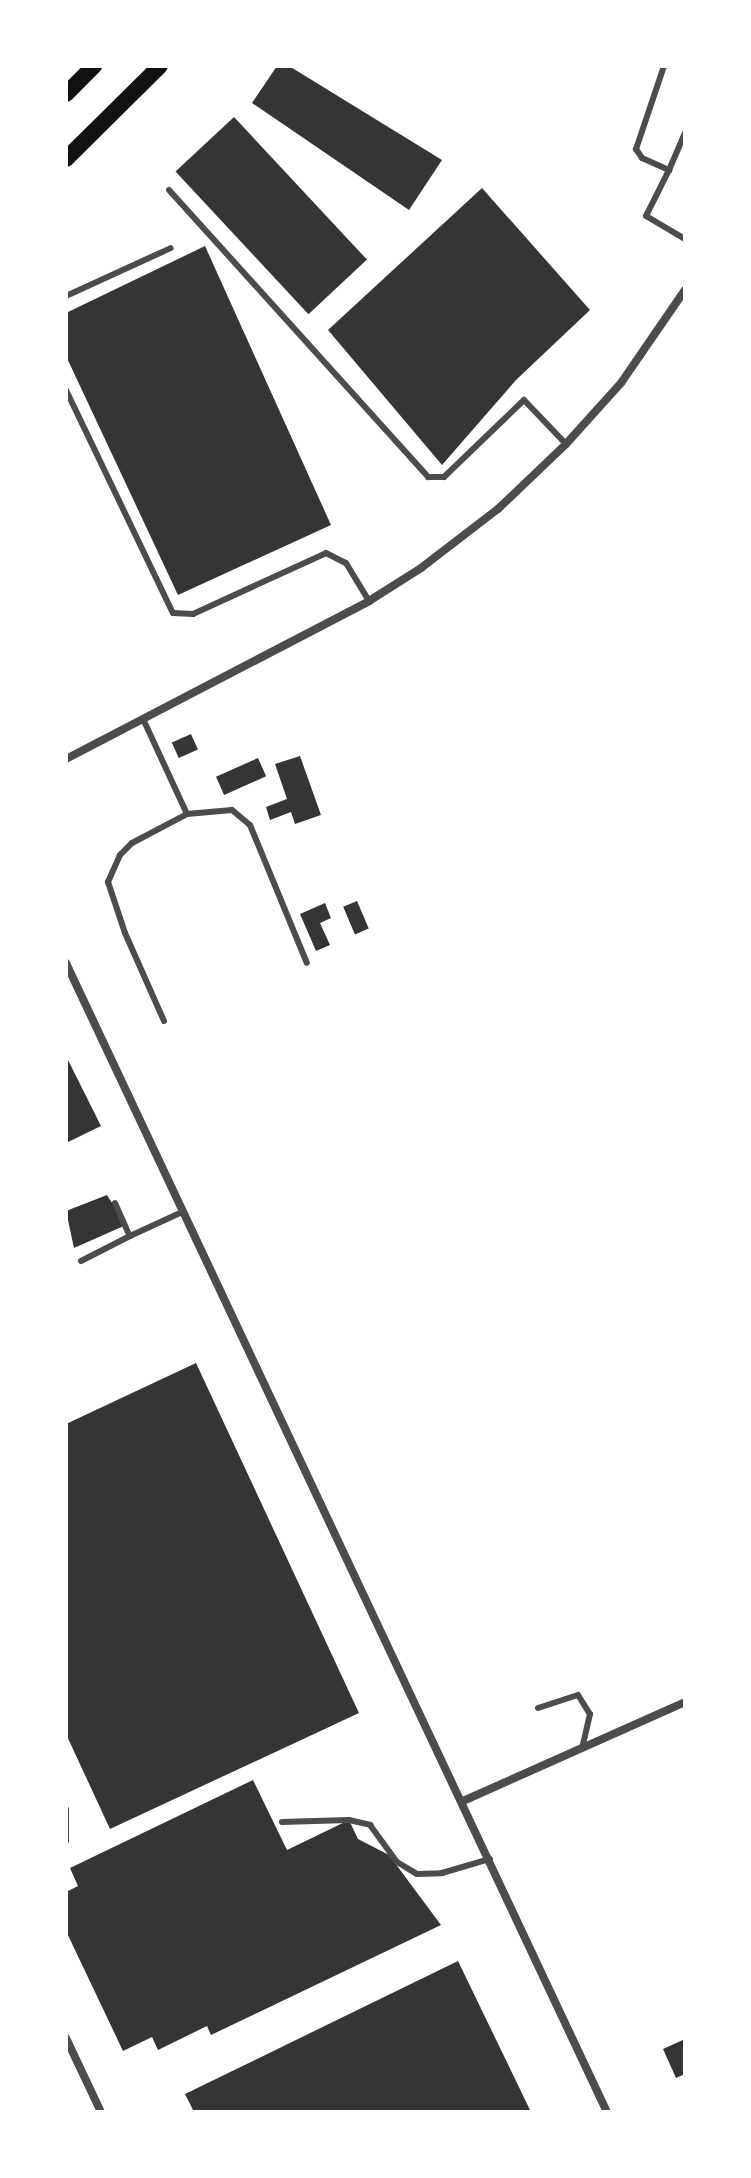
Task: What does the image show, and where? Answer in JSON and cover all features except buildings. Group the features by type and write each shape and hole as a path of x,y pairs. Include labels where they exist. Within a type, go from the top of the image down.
{"main road":[{"path":"66,94 94,66"},
{"path":"66,159 160,66"}],"street":[{"path":"66,759 369,601 498,509 566,444 621,383 685,290"},
{"path":"66,963 180,1213 463,1801 607,2112"},
{"path":"463,1801 685,1702"},
{"path":"66,2038 101,2112"}],"lane":[{"path":"664,66 636,149 642,158 669,170"},
{"path":"685,133 646,216 685,239"},
{"path":"169,190 428,477 444,477 524,400 566,444"},
{"path":"66,296 171,248"},
{"path":"66,390 173,613 193,614 326,553 346,563 369,601"},
{"path":"144,721 187,814"},
{"path":"164,1021 125,933 108,882 120,855 132,843 187,814 232,810 250,825 307,963"},
{"path":"115,1203 130,1236"},
{"path":"81,1261 180,1213"},
{"path":"538,1708 578,1695 590,1714 582,1748"},
{"path":"66,1809 66,1841"},
{"path":"282,1822 349,1820 370,1825 397,1862 417,1874 442,1873 490,1859"}]}
